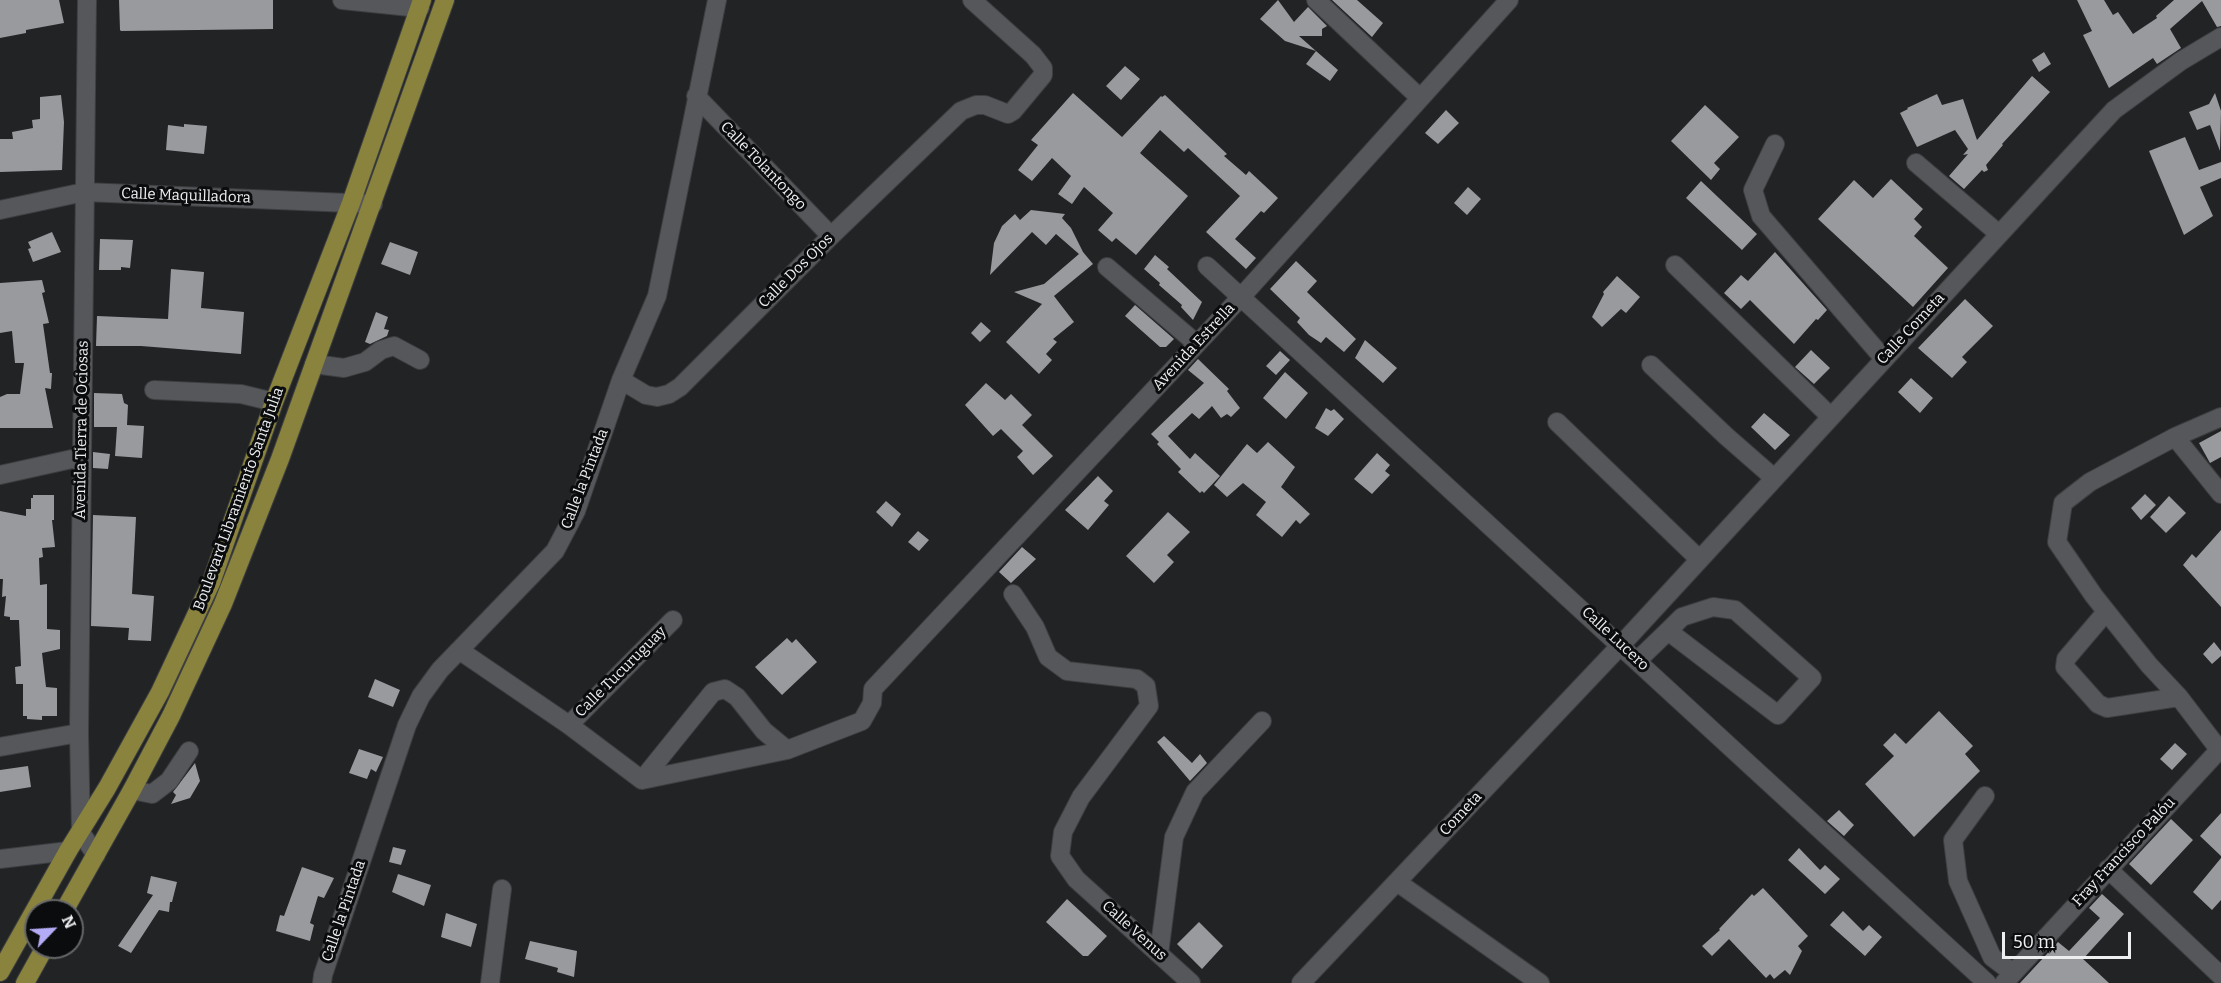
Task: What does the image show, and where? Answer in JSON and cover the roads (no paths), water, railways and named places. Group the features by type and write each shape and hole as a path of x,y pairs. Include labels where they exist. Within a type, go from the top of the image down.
{"main road":[{"name":"Boulevard Libramiento Santa Julia","path":"71,899 171,716 223,604 280,459 445,0"},
{"name":"Boulevard Libramiento Santa Julia","path":"0,972 5,954 81,832 160,692 211,583 274,402 351,203 421,4"},
{"path":"25,983 38,959"}],"street":[{"name":"Avenida Tierra de Ociosas","path":"81,832 79,733 87,0"},
{"path":"342,0 421,4"},
{"name":"Calle la Pintada","path":"320,980 407,724 421,696 440,670 555,550 576,511 621,381 657,296 717,0"},
{"name":"Calle Dos Ojos","path":"621,381 657,397 669,394 680,387 831,236 961,111 976,105 985,105 1008,114 1013,111 1043,75 1043,68 1034,55 972,0"},
{"path":"1316,0 1420,98"},
{"name":"Avenida Estrella","path":"786,750 862,721 872,704 873,689 1242,296 1509,0"},
{"name":"Calle Cometa","path":"1621,645 2114,110 2173,67 2221,37"},
{"name":"Calle Tolantongo","path":"696,96 831,236"},
{"path":"1774,144 1753,190 1761,216 1884,358"},
{"path":"1916,163 1999,234"},
{"name":"Calle Maquilladora","path":"0,210 84,192 373,204"},
{"path":"1675,265 1830,416"},
{"name":"Calle Lucero","path":"1207,266 1987,983"},
{"path":"1107,267 1197,344"},
{"path":"314,364 344,368 365,362 381,350 394,346 420,360"},
{"path":"1651,365 1726,436 1774,477"},
{"path":"154,390 241,394 274,402"},
{"path":"2220,750 2179,697 2149,665 2106,612 2057,542 2063,503 2090,482 2175,437 2221,417"},
{"path":"1557,422 1699,559"},
{"path":"2175,437 2221,494"},
{"path":"0,475 81,457"},
{"name":"Calle Venus","path":"1012,594 1035,627 1048,657 1067,671 1137,679 1146,686 1149,706 1081,797 1063,832 1060,856 1076,879 1191,983"},
{"path":"1638,660 1682,617 1713,607 1735,610 1812,678 1778,715 1668,631"},
{"path":"2106,612 2066,659 2066,667 2098,704 2107,708 2179,697"},
{"name":"Calle Tucuruguay","path":"569,725 673,620"},
{"name":"Cometa","path":"1301,983 1621,645"},
{"name":"Calle Tucuruguay","path":"459,650 569,725 642,780"},
{"path":"642,780 704,701 713,692 719,690 725,689 737,697 764,731 786,750"},
{"path":"1159,954 1174,837 1195,792 1263,721"},
{"path":"0,747 79,733"},
{"path":"642,780 786,750"},
{"name":"Fray Francisco Palóu","path":"2008,978 2220,750"},
{"path":"132,790 152,794 169,781 189,751"},
{"path":"1985,796 1953,840 1958,881 1992,957 2008,978"},
{"path":"81,832 96,855"},
{"path":"0,859 68,851"},
{"path":"2108,869 2221,976"},
{"path":"1397,882 1540,983"},
{"path":"490,983 502,889"}]}
